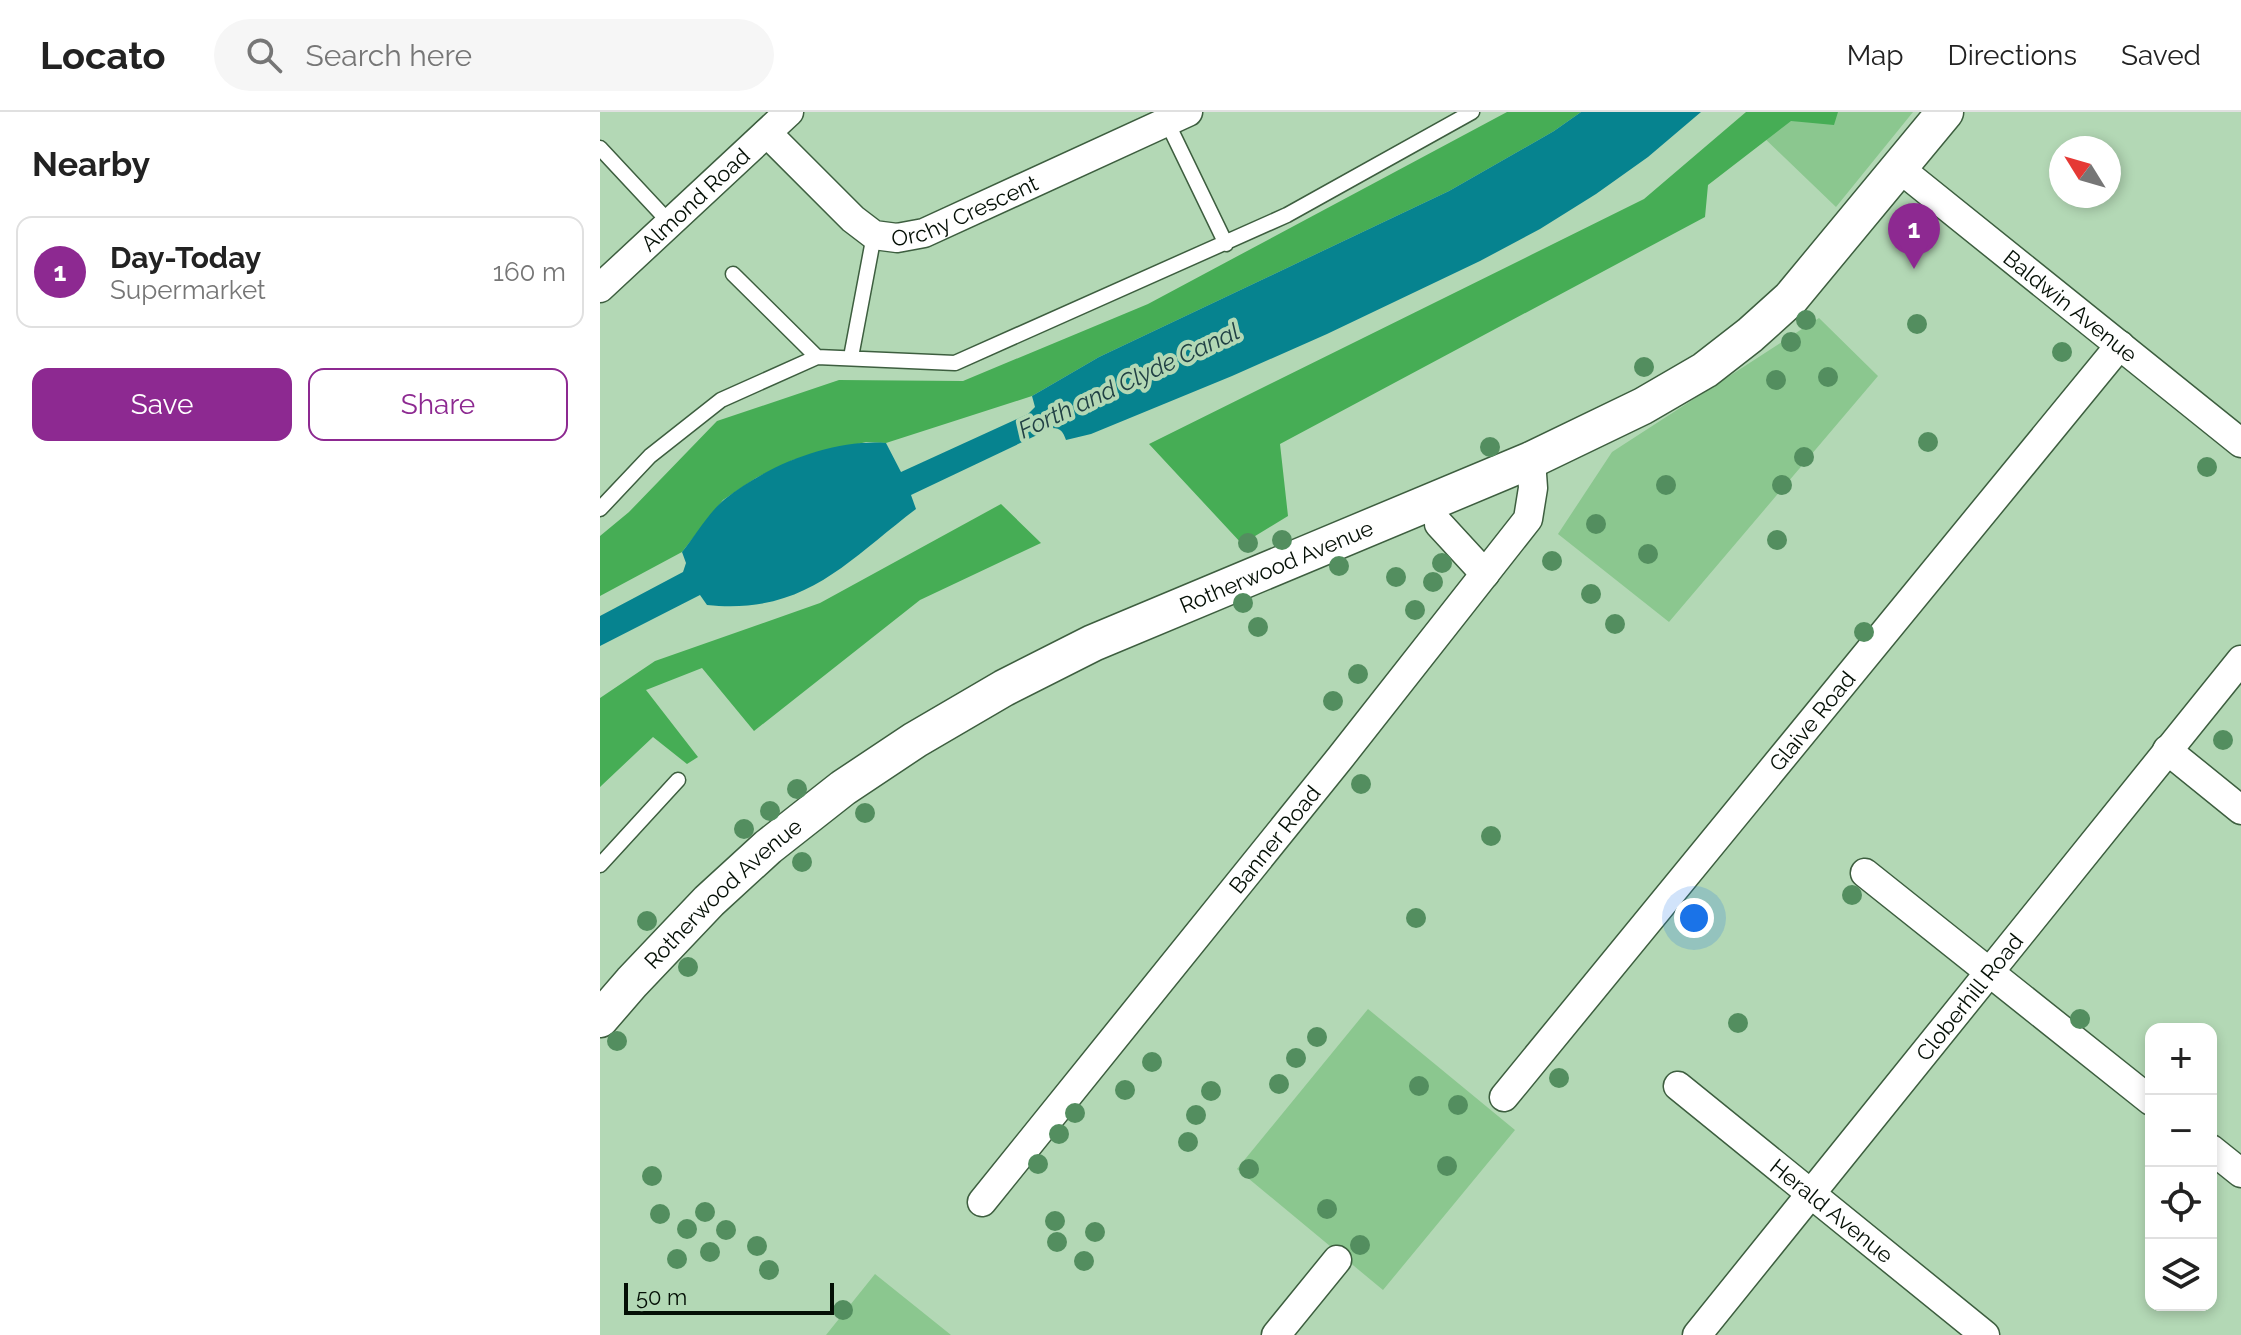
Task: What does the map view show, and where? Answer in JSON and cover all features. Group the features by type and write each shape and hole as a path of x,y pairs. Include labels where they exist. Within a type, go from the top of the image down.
{"street":[{"name":"Almond Road","path":"600,288 789,112"},
{"name":"Rotherwood Avenue","path":"600,1019 709,901 768,847 843,788 915,740 1004,688 1093,643 1531,460 1643,406 1705,370 1791,298 1945,112"},
{"name":"Orchy Crescent","path":"767,133 853,219 874,235 897,238 924,233 1178,117"},
{"name":"Baldwin Avenue","path":"1899,168 2241,443"},
{"name":"Glaive Road","path":"1504,1097 2120,345"},
{"name":"Banner Road","path":"982,1202 1528,519 1533,488 1531,460"},
{"path":"1439,524 1485,574"},
{"name":"Cloberhill Road","path":"1697,1335 2241,660"},
{"path":"2167,750 2241,810"},
{"path":"1865,873 2145,1096"},
{"name":"Herald Avenue","path":"1678,1086 1985,1335"},
{"path":"2217,1154 2241,1173"},
{"path":"1276,1335 1337,1260"}],"lane":[{"path":"600,509 650,456 721,400 817,357 955,363 1287,215 1472,112"},
{"path":"1178,117 1226,244"},
{"path":"600,148 670,223"},
{"path":"851,357 874,235"},
{"path":"733,274 817,357"},
{"path":"600,865 678,780"}],"green space":[{"path":"1507,112 1581,112 1554,131 1449,191 1099,357 1032,396 886,443 866,442 793,460 756,478 723,500 682,552 600,596 600,536 629,512 717,421 839,380 963,381 1148,304"},
{"path":"1746,112 1838,112 1834,125 1791,121 1708,185 1705,217 1280,444 1288,516 1242,544 1149,444 1644,199"},
{"path":"1776,112 1913,112 1836,207 1758,132"},
{"path":"1819,318 1878,376 1669,622 1558,534 1612,452"},
{"path":"1001,504 1041,543 920,600 754,731 702,668 646,690 698,757 687,764 653,737 600,787 600,698 655,661 820,603"},
{"path":"1368,1009 1515,1130 1383,1290 1237,1169"},
{"path":"875,1274 951,1335 826,1335"}],"water":[{"name":"Forth and Clyde Canal","path":"1581,112 1701,112 1648,157 1596,194 1480,261 1327,334 1091,434 1066,440 1061,431 1052,428 911,495 916,509 845,565 798,593 771,602 741,606 707,605 700,595 600,646 600,616 683,572 686,563 682,552 708,517 725,499 760,475 823,450 866,443 886,443 901,472 1028,414 1035,407 1032,396 1099,357 1449,191 1554,131"}],"place":[{"name":"Day-Today","path":"1914,269"}]}
